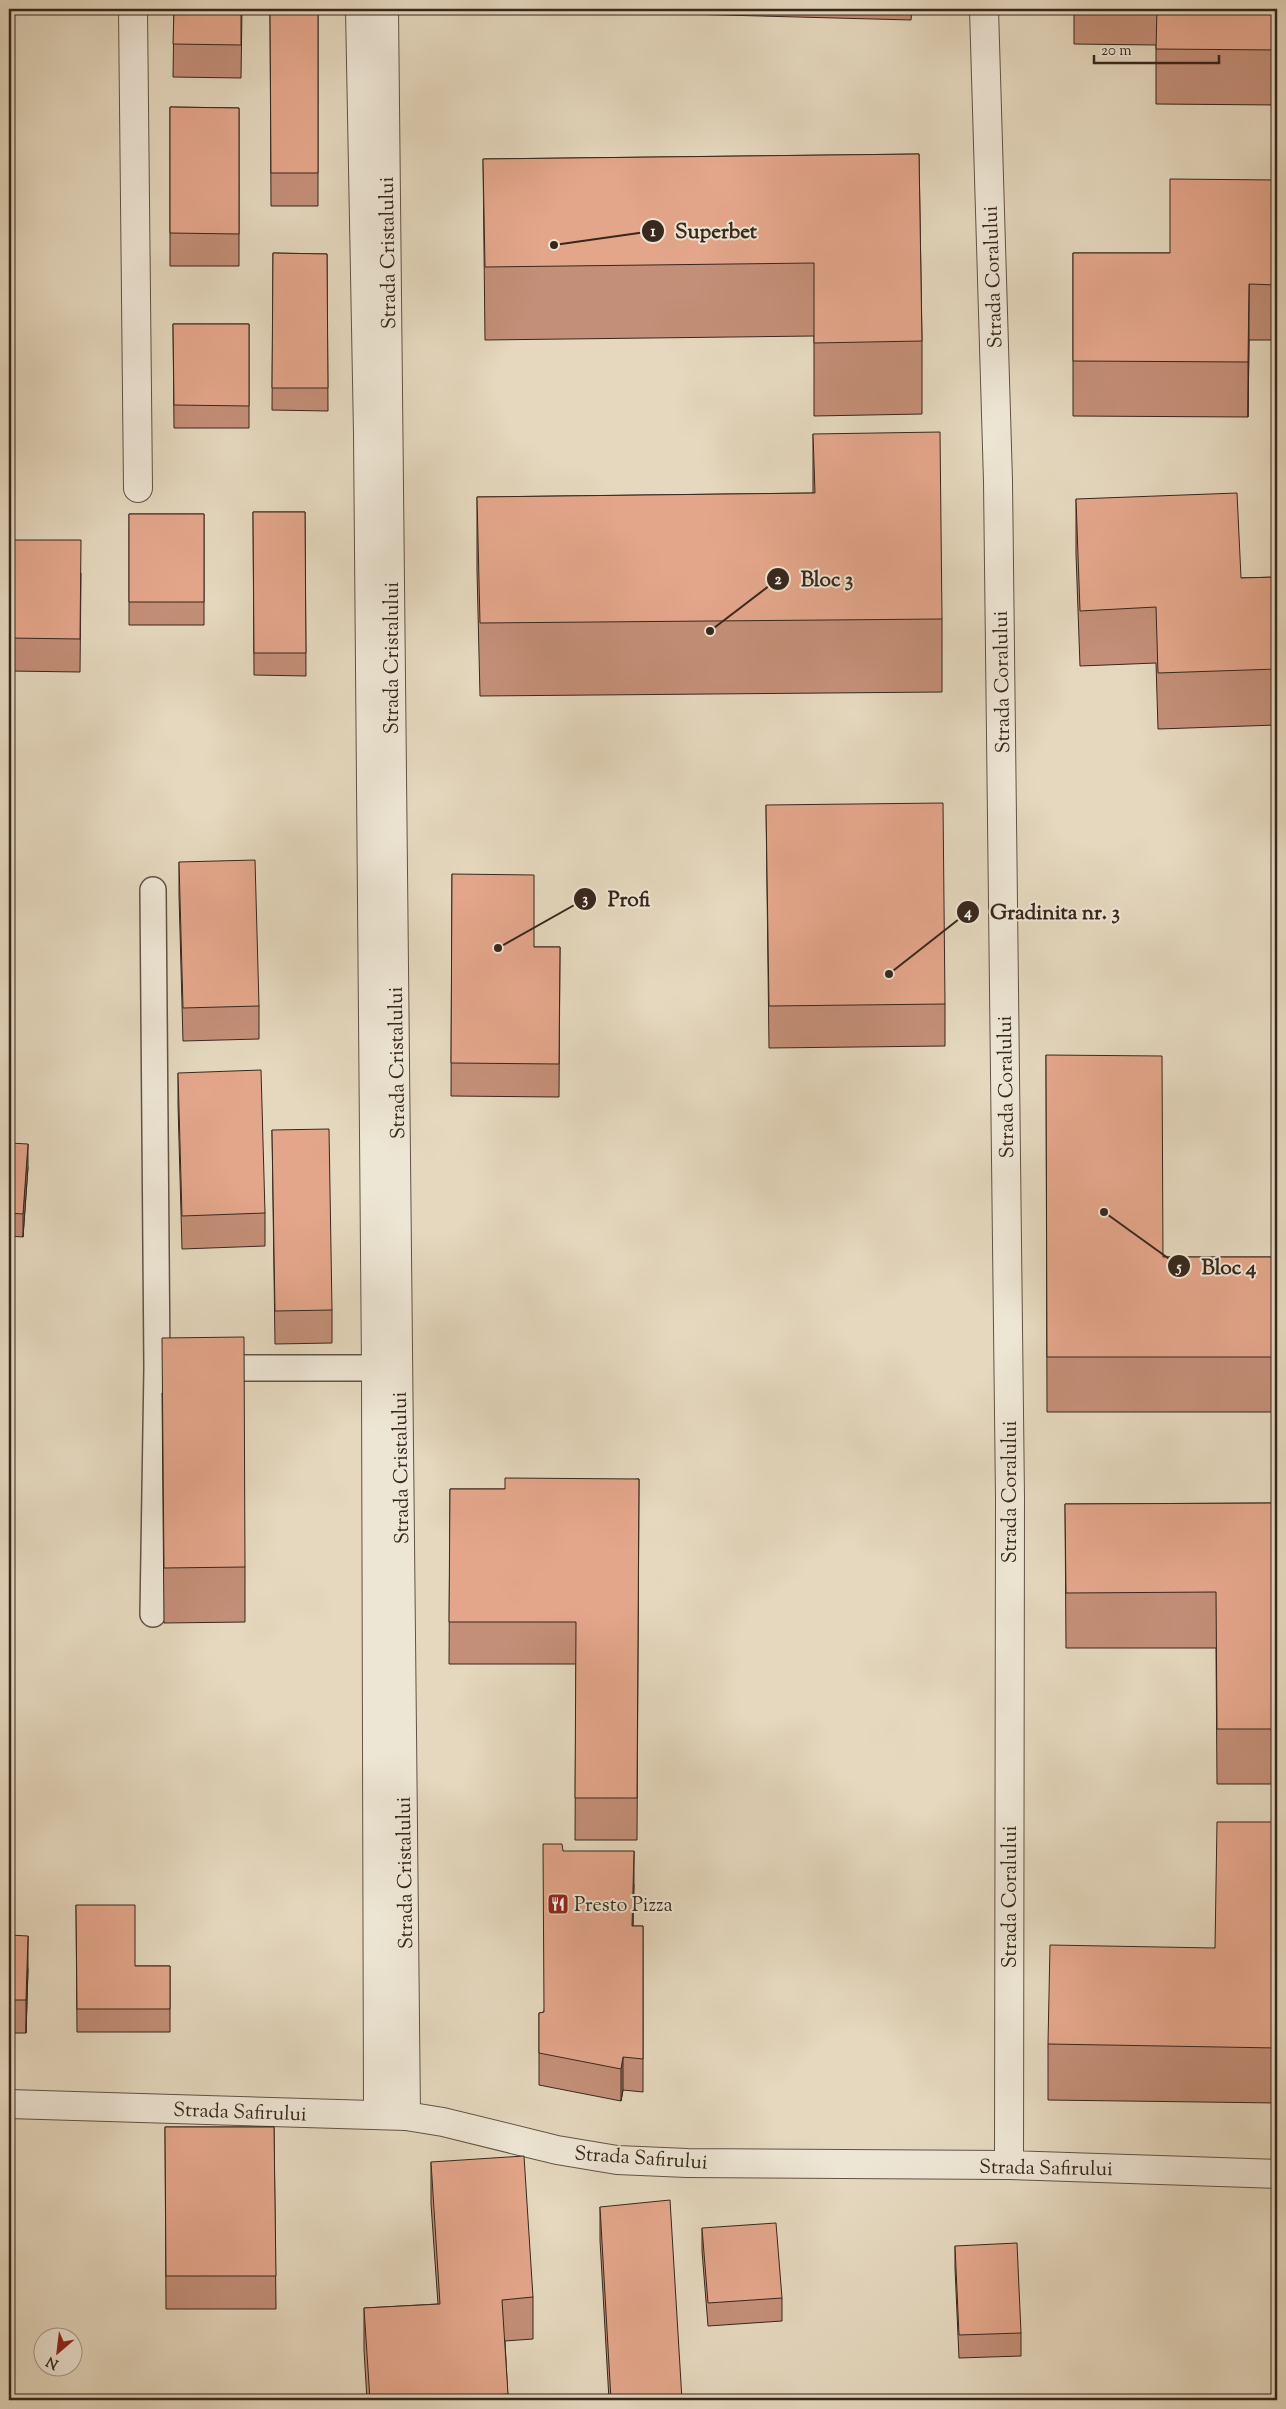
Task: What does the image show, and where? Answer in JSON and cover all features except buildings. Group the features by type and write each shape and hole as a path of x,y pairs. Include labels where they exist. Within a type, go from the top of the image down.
{"street":[{"path":"133,9 138,488"},
{"name":"Strada Cristalului","path":"360,9 379,432"},
{"name":"Strada Cristalului","path":"384,9 379,432 387,1369 406,2116"},
{"name":"Strada Coralului","path":"984,9 998,481 1010,1496 1009,2165"},
{"name":"Strada Cristalului","path":"378,2115 387,1369"},
{"name":"Strada Safirului","path":"9,2104 406,2116 443,2122 557,2150 617,2160 687,2163 1009,2165 1277,2174"}],"lane":[{"path":"152,1614 174,1368 153,890"},
{"path":"174,1368 387,1369"}],"place":[{"name":"Superbet","path":"554,245"},
{"name":"Bloc 3","path":"710,631"},
{"name":"Profi","path":"498,948"},
{"name":"Gradinita nr. 3","path":"889,974"},
{"name":"Bloc 4","path":"1104,1212"},
{"name":"Presto Pizza","path":"558,1904"}]}
